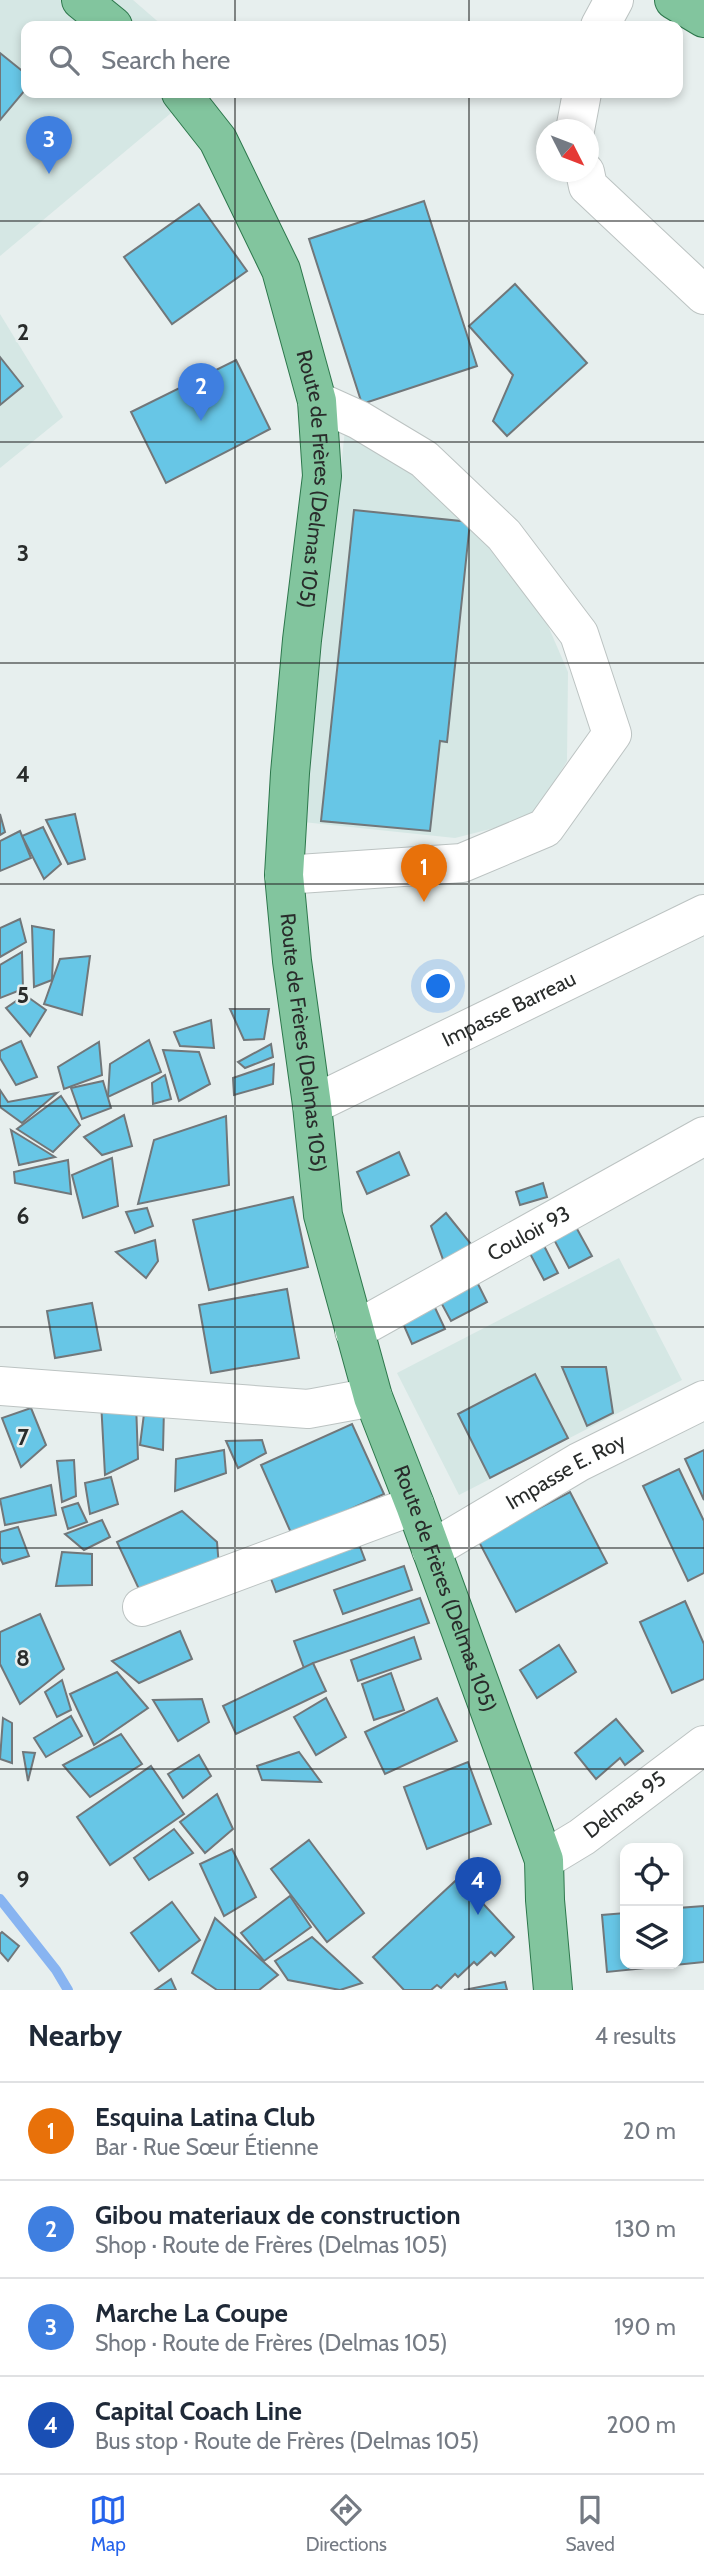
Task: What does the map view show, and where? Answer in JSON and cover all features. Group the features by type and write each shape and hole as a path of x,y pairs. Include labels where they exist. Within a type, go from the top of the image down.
{"main road":[{"path":"81,0 107,21"},
{"path":"674,0 704,18"},
{"name":"Route de Frères (Delmas 105)","path":"185,98 218,140 281,270 317,401 322,475 302,640 284,875 323,1215 373,1397 415,1504 544,1860 550,1900 553,1990"}],"street":[{"path":"603,21 614,0"},
{"path":"577,119 581,98"},
{"path":"587,182 588,186 704,295"},
{"path":"284,875 461,863 545,828 612,734 579,634 504,535 424,459 359,420 317,401"},
{"name":"Impasse Barreau","path":"312,1105 704,914"},
{"name":"Couloir 93","path":"354,1331 704,1136"},
{"path":"0,1386 308,1409 373,1397"},
{"name":"Impasse E. Roy","path":"431,1550 579,1462 704,1400"},
{"path":"142,1607 415,1504"},
{"name":"Delmas 95","path":"544,1860 582,1837 704,1745"}],"shaded area":[{"path":"0,0 133,0 157,21 21,21 21,98 189,98 0,256"},
{"path":"0,314 63,417 0,468"},
{"path":"345,430 416,464 539,605 568,672 567,761 533,818 455,838 303,822"},
{"path":"619,1258 682,1380 459,1495 397,1373"}],"building":[{"path":"0,53 21,70 21,95 0,120"},
{"path":"424,201 477,366 362,404 309,239"},
{"path":"199,204 247,271 172,324 124,257"},
{"path":"515,284 587,363 507,436 493,421 513,375 469,326"},
{"path":"0,357 23,386 0,405"},
{"path":"236,360 270,429 166,483 131,412"},
{"path":"354,510 470,522 447,742 440,741 430,831 321,821"},
{"path":"0,814 5,832 0,835"},
{"path":"75,814 85,859 68,864 46,820"},
{"path":"43,827 61,864 44,879 22,836"},
{"path":"20,831 31,858 0,871 0,841"},
{"path":"20,919 26,942 0,957 0,928"},
{"path":"32,926 54,930 52,980 34,987"},
{"path":"22,952 23,989 0,998 0,965"},
{"path":"90,956 82,1015 44,1004 60,959"},
{"path":"25,995 46,1010 30,1036 6,1008"},
{"path":"230,1009 269,1009 264,1039 244,1040"},
{"path":"211,1020 214,1048 180,1046 174,1032"},
{"path":"149,1040 161,1072 108,1097 110,1064"},
{"path":"21,1041 37,1077 16,1085 0,1058 0,1051"},
{"path":"99,1042 102,1075 64,1089 58,1067"},
{"path":"271,1044 273,1057 245,1068 238,1062"},
{"path":"163,1050 199,1052 210,1084 179,1101"},
{"path":"274,1064 273,1084 234,1095 233,1078"},
{"path":"165,1075 171,1099 153,1104 152,1083"},
{"path":"103,1081 111,1108 82,1119 71,1088"},
{"path":"0,1090 8,1102 57,1093 22,1123 0,1107"},
{"path":"61,1096 80,1125 53,1152 17,1129"},
{"path":"124,1115 132,1146 102,1155 84,1137"},
{"path":"226,1116 229,1185 138,1204 154,1140"},
{"path":"11,1130 55,1157 19,1165"},
{"path":"399,1152 409,1175 367,1194 357,1172"},
{"path":"112,1158 118,1206 83,1218 72,1175"},
{"path":"68,1160 71,1194 15,1183 14,1172"},
{"path":"543,1183 547,1197 520,1205 516,1192"},
{"path":"293,1197 308,1267 209,1290 193,1220"},
{"path":"147,1208 153,1226 135,1233 126,1212"},
{"path":"446,1213 471,1244 445,1265 431,1226"},
{"path":"571,1218 592,1256 569,1268 549,1230"},
{"path":"539,1236 558,1273 544,1280 525,1244"},
{"path":"155,1240 158,1261 146,1278 116,1252"},
{"path":"474,1276 487,1302 451,1321 437,1295"},
{"path":"287,1289 299,1358 211,1373 199,1305"},
{"path":"430,1297 445,1329 412,1344 398,1312"},
{"path":"92,1303 101,1350 55,1358 47,1311"},
{"path":"562,1367 606,1367 613,1413 587,1426"},
{"path":"535,1374 568,1438 490,1478 458,1414"},
{"path":"101,1401 136,1403 138,1459 105,1475"},
{"path":"145,1406 164,1408 163,1450 140,1445"},
{"path":"31,1408 46,1445 21,1467 2,1418"},
{"path":"352,1424 384,1494 292,1535 261,1465"},
{"path":"262,1440 266,1453 238,1468 226,1441"},
{"path":"224,1450 226,1473 175,1491 176,1459"},
{"path":"704,1450 704,1500 685,1459"},
{"path":"74,1460 76,1496 62,1502 57,1461"},
{"path":"679,1469 704,1521 704,1573 688,1581 643,1486"},
{"path":"111,1477 118,1504 90,1514 85,1483"},
{"path":"51,1485 56,1515 5,1525 0,1499"},
{"path":"570,1492 607,1563 516,1612 478,1540"},
{"path":"78,1503 87,1522 68,1529 62,1508"},
{"path":"182,1511 217,1542 219,1567 145,1602 117,1542"},
{"path":"102,1520 110,1537 84,1550 65,1534"},
{"path":"18,1527 29,1556 3,1564 0,1558 0,1532"},
{"path":"354,1531 365,1560 276,1592 265,1563"},
{"path":"62,1552 92,1554 92,1585 56,1586"},
{"path":"404,1566 412,1590 343,1614 334,1590"},
{"path":"420,1598 429,1623 313,1663 305,1671 294,1641"},
{"path":"685,1601 704,1644 704,1679 672,1693 640,1622"},
{"path":"40,1614 64,1669 20,1704 0,1664 0,1632"},
{"path":"180,1631 192,1659 139,1683 112,1661"},
{"path":"414,1637 421,1659 358,1681 351,1660"},
{"path":"559,1645 576,1672 537,1698 520,1670"},
{"path":"313,1663 326,1691 236,1734 223,1706"},
{"path":"117,1672 148,1708 94,1745 70,1694"},
{"path":"391,1673 404,1710 374,1720 362,1684"},
{"path":"62,1680 71,1710 57,1717 45,1692"},
{"path":"326,1698 346,1737 316,1755 294,1717"},
{"path":"437,1698 457,1741 385,1774 365,1732"},
{"path":"202,1699 209,1722 178,1741 153,1700"},
{"path":"71,1716 82,1736 46,1757 34,1738"},
{"path":"3,1718 12,1723 12,1763 0,1759"},
{"path":"616,1719 643,1751 625,1765 620,1758 596,1779 575,1753"},
{"path":"121,1734 142,1764 90,1797 63,1765"},
{"path":"23,1752 35,1753 28,1781"},
{"path":"299,1752 321,1782 262,1780 257,1766"},
{"path":"199,1755 211,1776 183,1798 168,1774"},
{"path":"468,1762 491,1824 427,1849 404,1787"},
{"path":"151,1766 184,1814 110,1865 77,1817"},
{"path":"217,1794 233,1829 205,1853 180,1822"},
{"path":"174,1829 193,1853 149,1880 134,1858"},
{"path":"309,1840 364,1913 327,1942 271,1869"},
{"path":"232,1849 256,1897 224,1916 200,1864"},
{"path":"465,1872 482,1890 475,1895 514,1937 495,1956 491,1952 477,1965 474,1962 458,1977 455,1974 441,1988 437,1985 431,1990 404,1990 373,1957"},
{"path":"290,1896 311,1927 264,1961 241,1933"},
{"path":"172,1902 200,1940 159,1971 131,1933"},
{"path":"704,1906 704,1962 683,1964 683,1908"},
{"path":"620,1913 620,1969 636,1969 607,1972 602,1915"},
{"path":"215,1918 278,1975 259,1990 217,1990 192,1973"},
{"path":"2,1932 19,1946 8,1961 0,1952"},
{"path":"312,1937 362,1983 340,1990 288,1980 275,1961"},
{"path":"171,1979 176,1990 155,1990"},
{"path":"505,1982 507,1990 464,1990"}],"waterway":[{"path":"0,1899 56,1970 68,1990"}],"place":[{"name":"Marche La Coupe","path":"49,174"},
{"name":"Gibou materiaux de construction","path":"201,421"},
{"name":"Esquina Latina Club","path":"424,902"},
{"name":"Capital Coach Line","path":"478,1915"}]}
